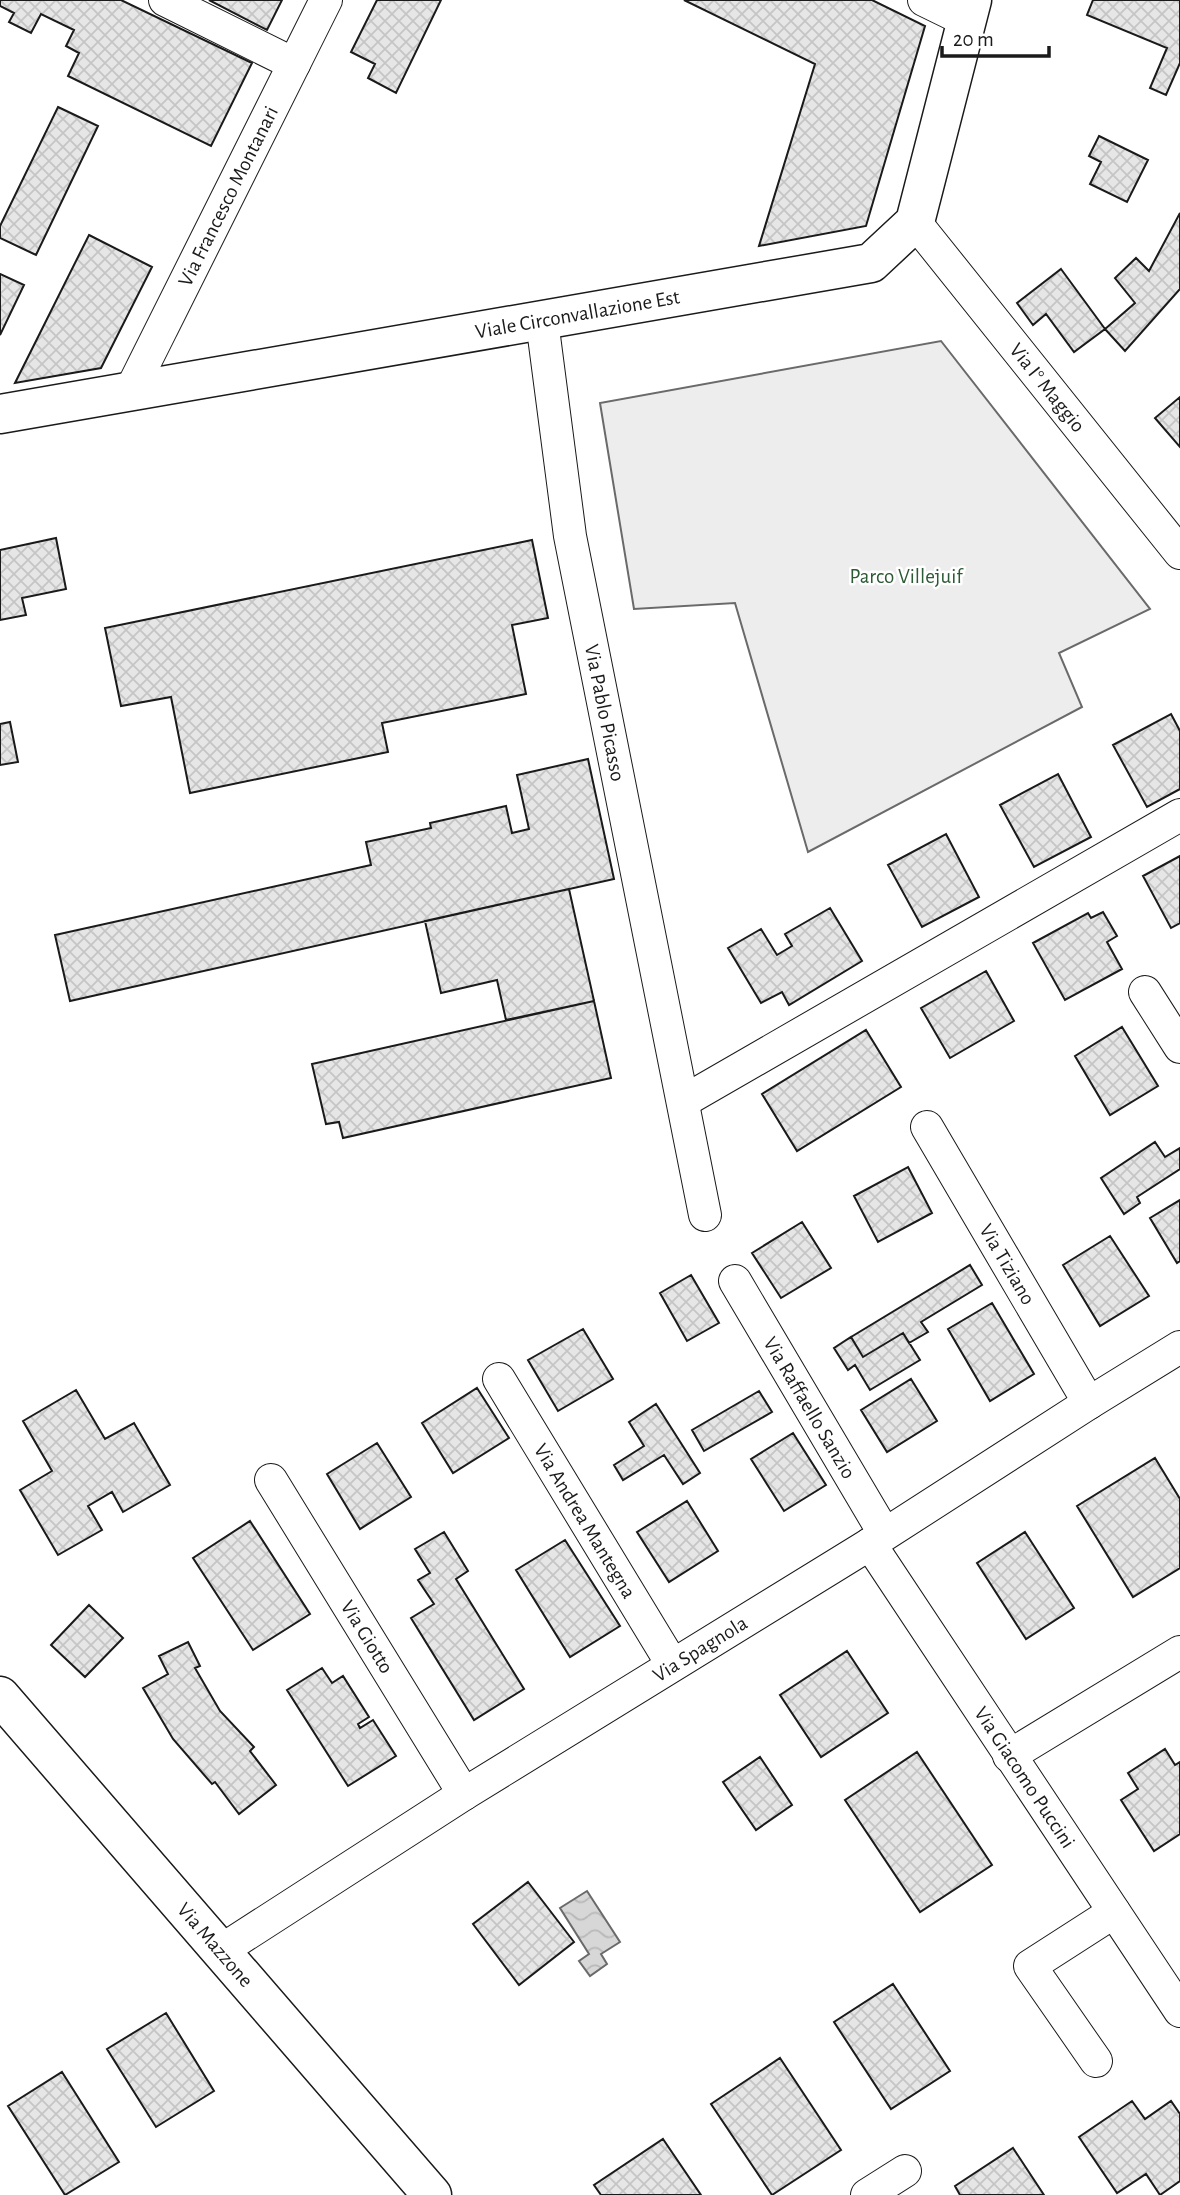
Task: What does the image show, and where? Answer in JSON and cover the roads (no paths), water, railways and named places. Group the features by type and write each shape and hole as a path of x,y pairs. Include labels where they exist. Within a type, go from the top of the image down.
{"main road":[{"path":"915,222 969,10"},
{"name":"Viale Circonvallazione Est","path":"0,414 871,263 915,222"},
{"name":"Via Mazzone","path":"0,1696 432,2195"}],"street":[{"path":"165,0 295,64"},
{"name":"Via Francesco Montanari","path":"130,392 326,0"},
{"path":"924,0 969,10"},
{"name":"Via I° Maggio","path":"915,222 1180,552"},
{"name":"Via Pablo Picasso","path":"542,321 570,536 705,1215"},
{"path":"684,1101 1180,815"},
{"path":"1145,992 1180,1047"},
{"name":"Via Tiziano","path":"927,1127 1089,1402"},
{"name":"Via Raffaello Sanzio","path":"735,1281 877,1538"},
{"name":"Via Spagnola","path":"222,1950 464,1794 1180,1347"},
{"name":"Via Andrea Mantegna","path":"499,1379 673,1664"},
{"name":"Via Giotto","path":"271,1480 464,1794"},
{"name":"Via Giacomo Puccini","path":"877,1538 1009,1756 1180,2011"},
{"path":"1009,1756 1180,1652"},
{"path":"1096,2061 1030,1966 1114,1912"},
{"path":"867,2195 905,2171"}],"water":[{"path":"587,1891 620,1942 601,1954 607,1964 590,1976 579,1961 589,1954 560,1908"}],"park label":[{"name":"Parco Villejuif","path":"906,576"}]}
